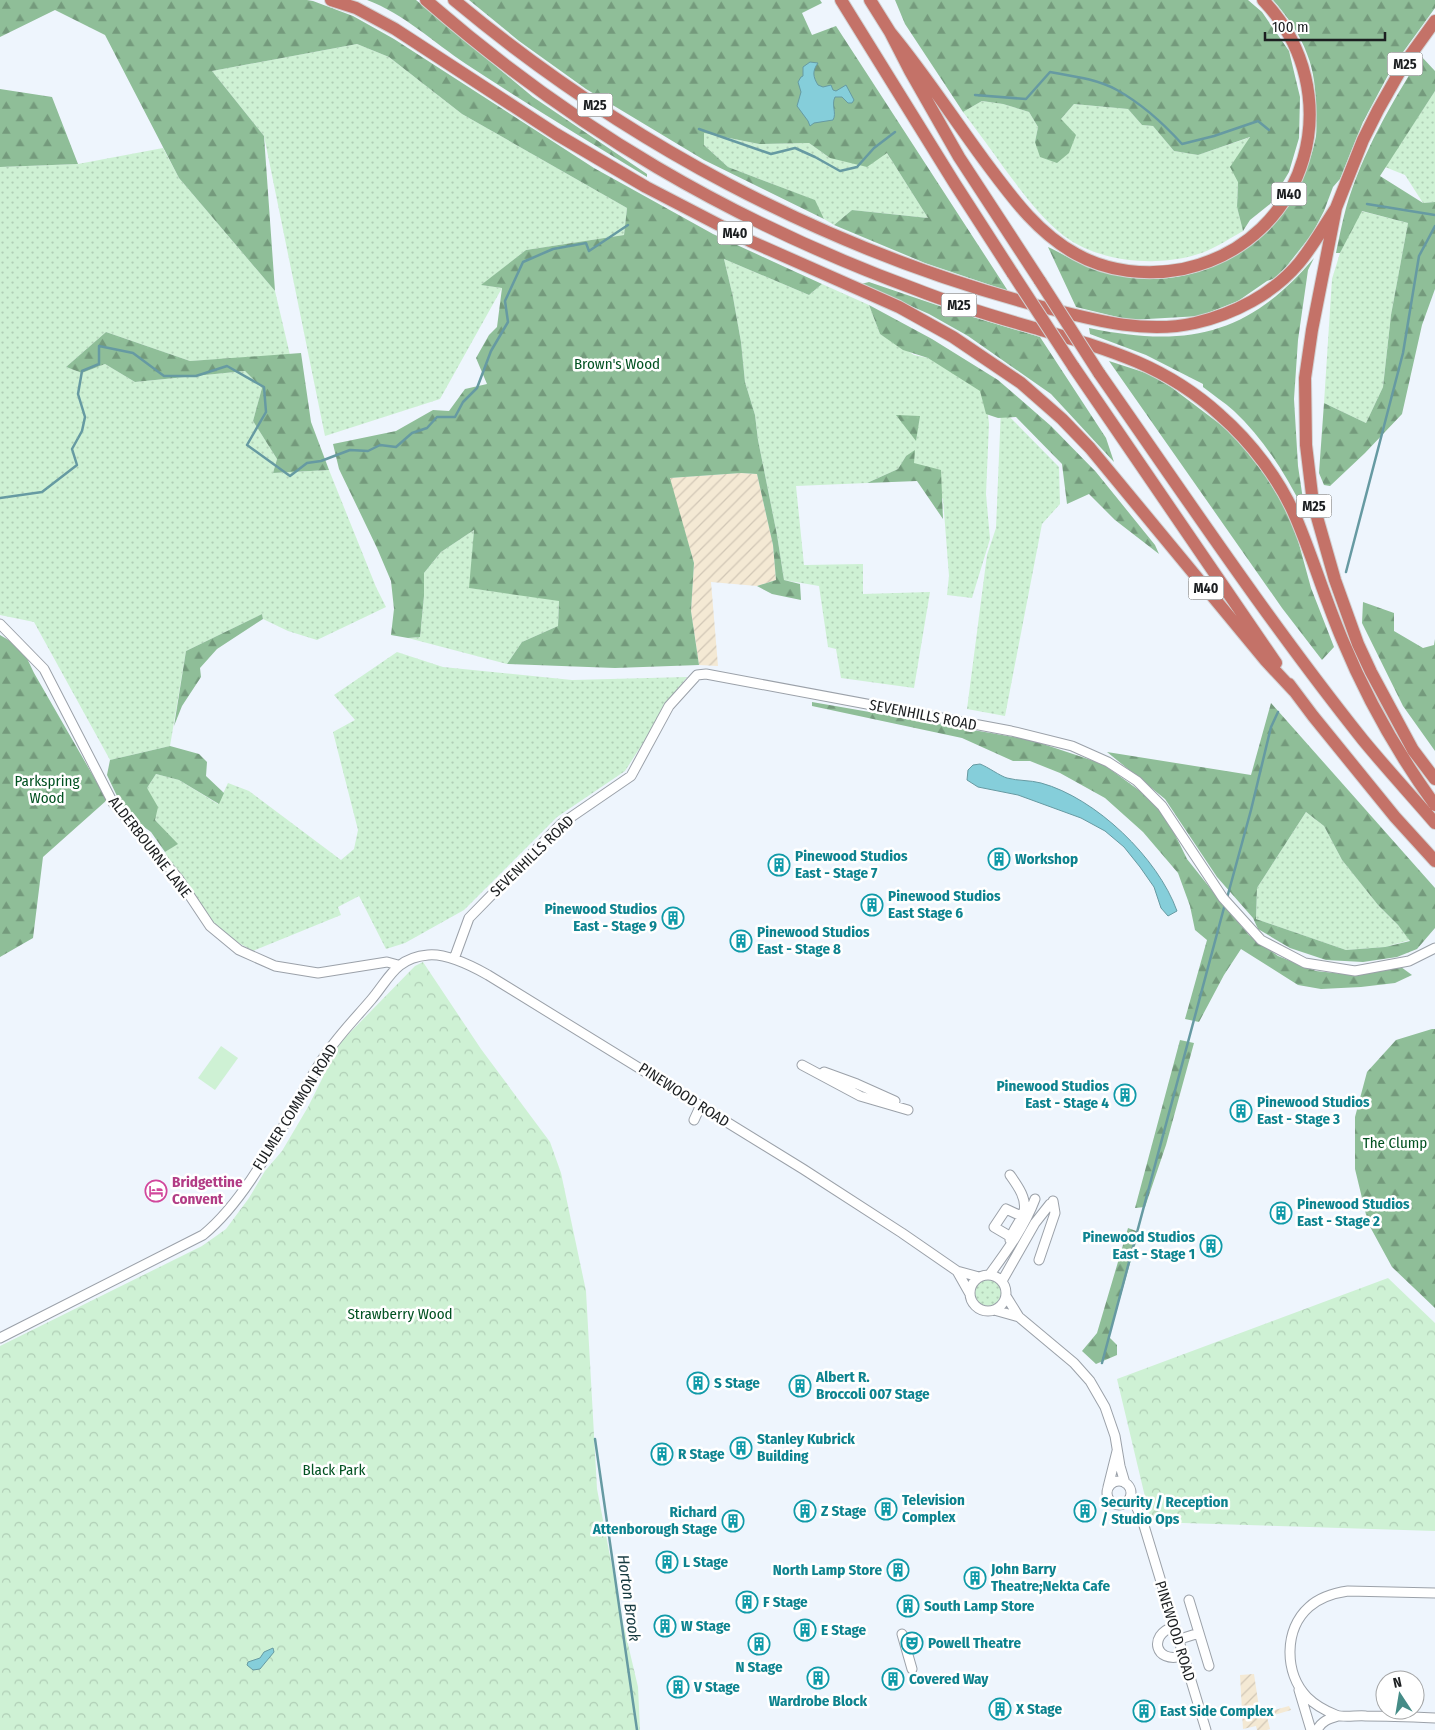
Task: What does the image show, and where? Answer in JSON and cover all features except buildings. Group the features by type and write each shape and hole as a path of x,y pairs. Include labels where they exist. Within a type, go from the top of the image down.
{"highway":[{"name":"M40","path":"331,0 356,8 395,29 556,134 631,179 750,241 900,307 967,346 1021,384 1062,419 1090,448 1266,661 1294,691"},
{"name":"M25","path":"426,0 504,64 578,118 646,162 734,210 835,258 916,290 1124,355 1164,374 1203,400 1235,428 1254,450 1292,508 1334,620 1373,706 1435,805"},
{"name":"M25","path":"454,0 524,56 609,115 691,164 747,194 849,240 915,266 1010,298 1080,317 1133,326 1161,327 1187,324 1225,314 1257,298 1281,281 1301,260 1336,208"},
{"path":"841,0 955,184 1072,366 1260,638 1294,691 1312,716 1395,817 1435,861"},
{"path":"870,0 960,157 1100,373 1241,576 1304,662 1364,741 1435,823"},
{"name":"M40","path":"890,32 916,64 1007,191 1046,233 1076,254 1096,263 1128,271 1160,272 1186,268 1206,262 1227,253 1245,242 1277,211 1300,170 1307,148 1310,121 1306,77 1300,57 1289,34 1278,17 1263,0"},
{"name":"M25","path":"1435,21 1404,64 1378,110 1363,140 1336,208 1312,330 1305,378 1306,445 1313,502 1335,580 1370,672 1413,750 1435,779"},
{"name":"M25","path":"1414,773 1435,797"}],"street":[{"name":"ALDERBOURNE LANE","path":"0,624 44,668 113,803 178,878 210,926 239,950 275,966 318,973 387,962 398,965"},
{"name":"SEVENHILLS ROAD","path":"454,960 469,918 561,824 631,776 669,706 697,675 714,676 1011,731 1072,746 1108,762 1137,781 1162,806 1226,902 1261,940 1305,962 1355,970 1409,961 1435,948"},
{"name":"PINEWOOD ROAD","path":"398,965 428,955 467,964 488,975 811,1174 957,1271 978,1277"},
{"name":"FULMER COMMON ROAD","path":"0,1338 203,1235 217,1223 253,1176 322,1060 398,965"},
{"path":"802,1065 857,1084 894,1101 908,1110 848,1090 802,1065"},
{"path":"694,1120 700,1107"},
{"path":"1010,1175 1023,1196 1024,1210 1013,1229 1010,1247"},
{"path":"1019,1317 979,1308 972,1302 970,1294 972,1284 978,1277 990,1274 1010,1247 1030,1212 1035,1199"},
{"path":"1002,1281 1034,1223 1052,1202 1055,1213 1039,1260"},
{"path":"1011,1237 994,1227 1006,1210 1021,1216"},
{"name":"PINEWOOD ROAD","path":"957,1271 970,1294"},
{"path":"990,1274 1005,1285 1006,1296 1019,1317 1074,1363 1090,1381 1105,1408 1118,1445 1120,1466 1125,1483 1130,1488 1131,1495 1128,1502 1122,1505 1115,1505 1109,1501 1106,1494 1118,1445"},
{"path":"994,1310 1002,1305 1006,1296"},
{"path":"1108,1487 1116,1481 1125,1483"},
{"name":"PINEWOOD ROAD","path":"1131,1495 1142,1519 1173,1627 1206,1730"},
{"name":"PINEWOOD ROAD","path":"1122,1505 1134,1516 1144,1531"},
{"path":"1311,1730 1290,1662 1290,1642 1297,1623 1309,1607 1336,1592 1435,1593"},
{"path":"1189,1600 1209,1666"},
{"path":"1173,1627 1163,1631 1158,1638 1160,1653 1165,1657 1171,1658 1182,1656"},
{"path":"1177,1640 1199,1633"},
{"path":"902,1634 912,1669"},
{"path":"1298,1685 1307,1698 1338,1716"},
{"path":"1317,1730 1321,1723 1327,1719 1338,1716 1435,1718"}],"shaded area":[{"path":"741,473 757,474 773,545 776,580 757,586 711,582 718,666 699,665 691,611 694,563 669,478"},
{"path":"1254,1674 1260,1714 1289,1706 1291,1710 1267,1717 1270,1729 1267,1730 1257,1730 1256,1726 1243,1729 1240,1675"}],"green space":[{"name":"Brown's Wood","path":"0,0 313,1 353,16 394,39 594,168 713,234 822,284 809,295 724,259 741,342 745,382 755,415 784,580 800,584 801,600 772,594 757,586 776,580 773,545 757,474 741,473 670,478 694,563 691,611 699,665 615,668 507,664 522,642 558,626 559,601 469,588 474,530 441,552 424,573 420,637 408,638 391,635 394,609 391,581 339,469 333,444 396,431 433,410 449,411 465,389 487,384 476,358 489,335 497,327 502,288 481,285 526,250 624,235 627,208 462,114 389,57 357,44 212,71 264,136 275,291 179,178 105,35 55,10 0,37"},
{"path":"367,0 416,0 533,97 647,174 647,177 488,79 406,21"},
{"path":"469,0 820,0 822,3 802,13 812,35 836,26 1008,291 925,263 834,225 852,210 928,218 887,153 867,167 830,158 809,143 759,144 704,133 704,145 728,167 815,200 824,219 704,160 586,89 519,41"},
{"path":"895,0 1248,0 1262,12 1289,51 1300,97 1299,138 1289,172 1270,204 1250,220 1243,231 1237,207 1238,182 1230,167 1250,137 1198,155 1174,151 1153,126 1142,125 1128,109 1074,104 1061,119 1076,135 1069,153 1057,163 1040,157 1035,142 1038,127 1029,112 1003,104 982,101 963,112 905,24"},
{"path":"1273,0 1435,0 1435,8 1393,66 1363,122 1340,179 1333,187 1324,211 1312,234 1275,278 1267,281 1238,301 1200,316 1130,320 1076,307 1048,247 1084,265 1122,276 1156,279 1185,275 1213,266 1238,253 1260,236 1280,215 1296,191 1308,164 1316,136 1315,88 1313,74 1301,39"},
{"path":"357,44 389,57 462,114 627,208 624,235 526,250 482,285 502,288 440,399 325,436 264,136 212,71"},
{"path":"1421,56 1435,71 1435,91 1380,176 1423,203 1435,202 1435,289 1422,325 1402,414 1330,486 1324,485 1319,473 1324,403 1366,423 1383,387 1391,315 1408,223 1362,211 1340,253 1336,253 1342,225 1360,168 1369,148 1388,111"},
{"path":"0,89 52,97 78,164 0,167"},
{"path":"1435,91 1435,202 1423,203 1405,175 1385,167"},
{"path":"982,101 1003,104 1029,112 1038,127 1035,142 1061,119 1074,104 1128,109 1142,125 1153,126 1174,151 1198,155 1251,137 1238,182 1237,207 1243,231 1202,253 1163,261 1128,260 1110,257 1078,245 1055,229 1032,204 963,112"},
{"path":"704,133 759,144 809,143 830,158 887,153 928,218 852,210 834,225 824,219 814,200 728,167 704,145"},
{"path":"163,148 179,178 275,291 290,355 190,361 106,332 66,367 82,373 105,364 135,382 245,371 262,388 253,421 277,459 273,473 329,470 376,587 386,607 317,640 288,631 263,619 262,614 186,651 170,746 110,760 34,622 0,615 0,167 78,164"},
{"path":"1361,211 1408,223 1391,315 1383,387 1366,423 1324,403 1332,279 1340,253"},
{"path":"1314,258 1308,270 1298,340 1294,399 1298,466 1305,513 1291,485 1265,446 1234,411 1203,387 1203,384 1146,355 1090,334 1089,328 1124,334 1156,336 1185,335 1213,330 1239,320 1265,305"},
{"path":"724,259 809,295 822,284 869,305 880,334 914,355 928,358 985,386 989,424 986,494 990,539 972,598 947,595 949,576 943,499 906,456 898,469 867,483 796,486 804,565 863,564 863,594 930,592 914,688 841,678 836,649 828,647 819,586 784,580 755,415 745,382 741,342"},
{"path":"869,282 966,315 1040,337 1106,438 1114,462 1051,394 968,336 929,314 861,284"},
{"path":"869,305 932,339 998,380 1051,426 1096,472 1155,545 1159,554 1115,520 1089,494 1067,504 1062,464 1016,417 998,418 986,414 980,391 928,358 903,350 880,334"},
{"path":"106,332 190,361 301,353 311,422 329,470 273,473 277,459 253,421 262,388 245,371 135,382 105,364 82,373 66,367"},
{"path":"1109,361 1149,374 1171,387 1229,431 1267,478 1282,503 1296,533 1311,588 1334,647 1322,660 1282,608"},
{"path":"1001,408 1059,467 1060,504 1042,524 1005,716 967,709 987,555 996,528"},
{"path":"896,415 920,416 916,441"},
{"path":"915,450 914,463 941,470 943,519 917,481 867,483 898,469 906,456"},
{"path":"474,530 470,588 559,600 558,626 522,642 507,664 408,638 420,637 424,573 441,552"},
{"path":"1363,602 1394,613 1394,631 1423,648 1434,645 1435,639 1435,751 1403,706 1362,623"},
{"path":"262,614 263,619 217,649 200,668 201,677 182,706 174,726 186,651"},
{"name":"Parkspring Wood","path":"0,635 22,648 34,673 107,800 43,857 33,938 0,957"},
{"path":"397,652 443,667 572,680 687,677 625,771 557,817 464,910 405,943 386,949 359,896 338,907 341,915 253,951 221,933 173,869 165,852 177,844 155,820 147,788 156,774 179,780 218,804 228,783 249,791 341,860 354,849 358,830 333,732 355,720 334,695"},
{"path":"812,702 1031,740 1103,764 1140,791 1164,812 1187,859 1249,935 1278,956 1316,971 1353,975 1401,967 1412,975 1395,983 1321,989 1298,985 1241,949 1224,975 1199,1022 1185,1019 1207,940 1195,930 1190,906 1178,873 1143,832 1105,798 1060,773 1030,761 1013,761 962,738 812,706"},
{"path":"1271,703 1435,888 1435,928 1417,949 1397,957 1363,962 1326,960 1290,948 1258,929 1253,918 1217,877 1165,799 1107,752 1251,775","holes":["1306,812 1324,826 1342,860 1410,941 1385,947 1346,950 1256,919 1257,888"]},
{"path":"170,746 199,754 207,762 206,776 224,793 219,804 179,780 156,774 147,788 158,807 155,820 178,844 165,852 151,832 125,813 107,775 110,760"},
{"path":"1306,812 1324,826 1342,860 1378,905 1410,940 1385,947 1346,950 1256,919 1257,888"},
{"name":"Black Park","path":"423,962 481,1049 550,1142 561,1173 586,1291 597,1489 623,1623 638,1687 640,1730 0,1730 0,1346 202,1246 226,1229 249,1198 265,1171 282,1151 322,1079 332,1051 415,966"},
{"name":"The Clump","path":"1435,1029 1435,1308 1392,1267 1368,1223 1355,1169 1355,1117 1367,1072 1396,1040"},
{"path":"1180,1040 1194,1043 1166,1145 1145,1207 1135,1208"},
{"path":"221,1046 238,1058 215,1090 198,1078"},
{"path":"1128,1228 1139,1232 1109,1337 1117,1345 1117,1355 1096,1364 1082,1351 1097,1333"},
{"path":"1388,1278 1435,1323 1435,1531 1151,1522 1117,1379"},
{"path":"987,1279 997,1283 1001,1293 997,1303 987,1307 977,1303 973,1293 977,1283"}],"water":[{"path":"810,62 818,63 814,74 818,85 823,87 831,85 833,90 836,91 846,85 854,100 852,103 848,103 842,97 835,97 833,120 814,123 810,126 797,106 801,92 798,82 803,76 803,67"},
{"path":"980,764 1007,778 1033,781 1062,791 1083,802 1103,816 1140,851 1168,891 1177,911 1168,916 1161,908 1154,887 1140,867 1124,847 1105,831 1081,818 1018,795 978,787 967,780 968,770 973,765"},
{"path":"273,1648 274,1652 260,1669 253,1670 247,1665 248,1662 260,1658 264,1652"}],"waterway":[{"path":"975,95 1026,99 1050,72 1093,81 1117,90 1152,114 1182,144 1214,136 1258,121 1269,130"},
{"path":"699,129 771,154 795,148 840,171 857,167 874,148 895,132"},
{"path":"1367,204 1435,215"},
{"path":"0,498 42,492 77,465 72,449 82,431 85,417 78,394 82,371 99,364 99,346 133,353 164,376 196,376 227,366 264,387 266,412 247,445 290,476 307,463 321,461 350,450 368,451 380,445 396,447 412,433 427,428 437,417 455,417 463,402 477,388 491,351 508,322 505,301 523,262 553,249 586,243 589,251 628,225"},
{"path":"1346,572 1403,353 1419,256 1435,226"},
{"path":"1227,898 1271,727 1278,712"},
{"path":"1102,1363 1225,904"},
{"name":"Horton Brook","path":"595,1439 637,1730"}],"place":[{"name":"Workshop","path":"999,859"},
{"name":"Pinewood Studios East - Stage 7","path":"779,865"},
{"name":"Pinewood Studios East Stage 6","path":"872,905"},
{"name":"Pinewood Studios East - Stage 9","path":"673,918"},
{"name":"Pinewood Studios East - Stage 8","path":"741,941"},
{"name":"Pinewood Studios East - Stage 4","path":"1125,1095"},
{"name":"Pinewood Studios East - Stage 3","path":"1241,1111"},
{"name":"Bridgettine Convent","path":"156,1191"},
{"name":"Pinewood Studios East - Stage 2","path":"1281,1213"},
{"name":"Pinewood Studios East - Stage 1","path":"1211,1246"},
{"name":"S Stage","path":"698,1383"},
{"name":"Albert R. Broccoli 007 Stage","path":"800,1386"},
{"name":"Stanley Kubrick Building","path":"741,1448"},
{"name":"R Stage","path":"662,1454"},
{"name":"Television Complex","path":"886,1509"},
{"name":"Z Stage","path":"805,1511"},
{"name":"Security / Reception / Studio Ops","path":"1085,1511"},
{"name":"Richard Attenborough Stage","path":"733,1521"},
{"name":"L Stage","path":"667,1562"},
{"name":"North Lamp Store","path":"898,1570"},
{"name":"John Barry Theatre;Nekta Cafe","path":"975,1578"},
{"name":"F Stage","path":"747,1602"},
{"name":"South Lamp Store","path":"908,1606"},
{"name":"W Stage","path":"665,1626"},
{"name":"E Stage","path":"805,1630"},
{"name":"Powell Theatre","path":"912,1643"},
{"name":"N Stage","path":"759,1644"},
{"name":"Wardrobe Block","path":"818,1678"},
{"name":"Covered Way","path":"893,1679"},
{"name":"V Stage","path":"678,1687"},
{"name":"X Stage","path":"1000,1709"},
{"name":"East Side Complex","path":"1144,1711"}],"park label":[{"name":"Strawberry Wood","path":"400,1314"}]}
